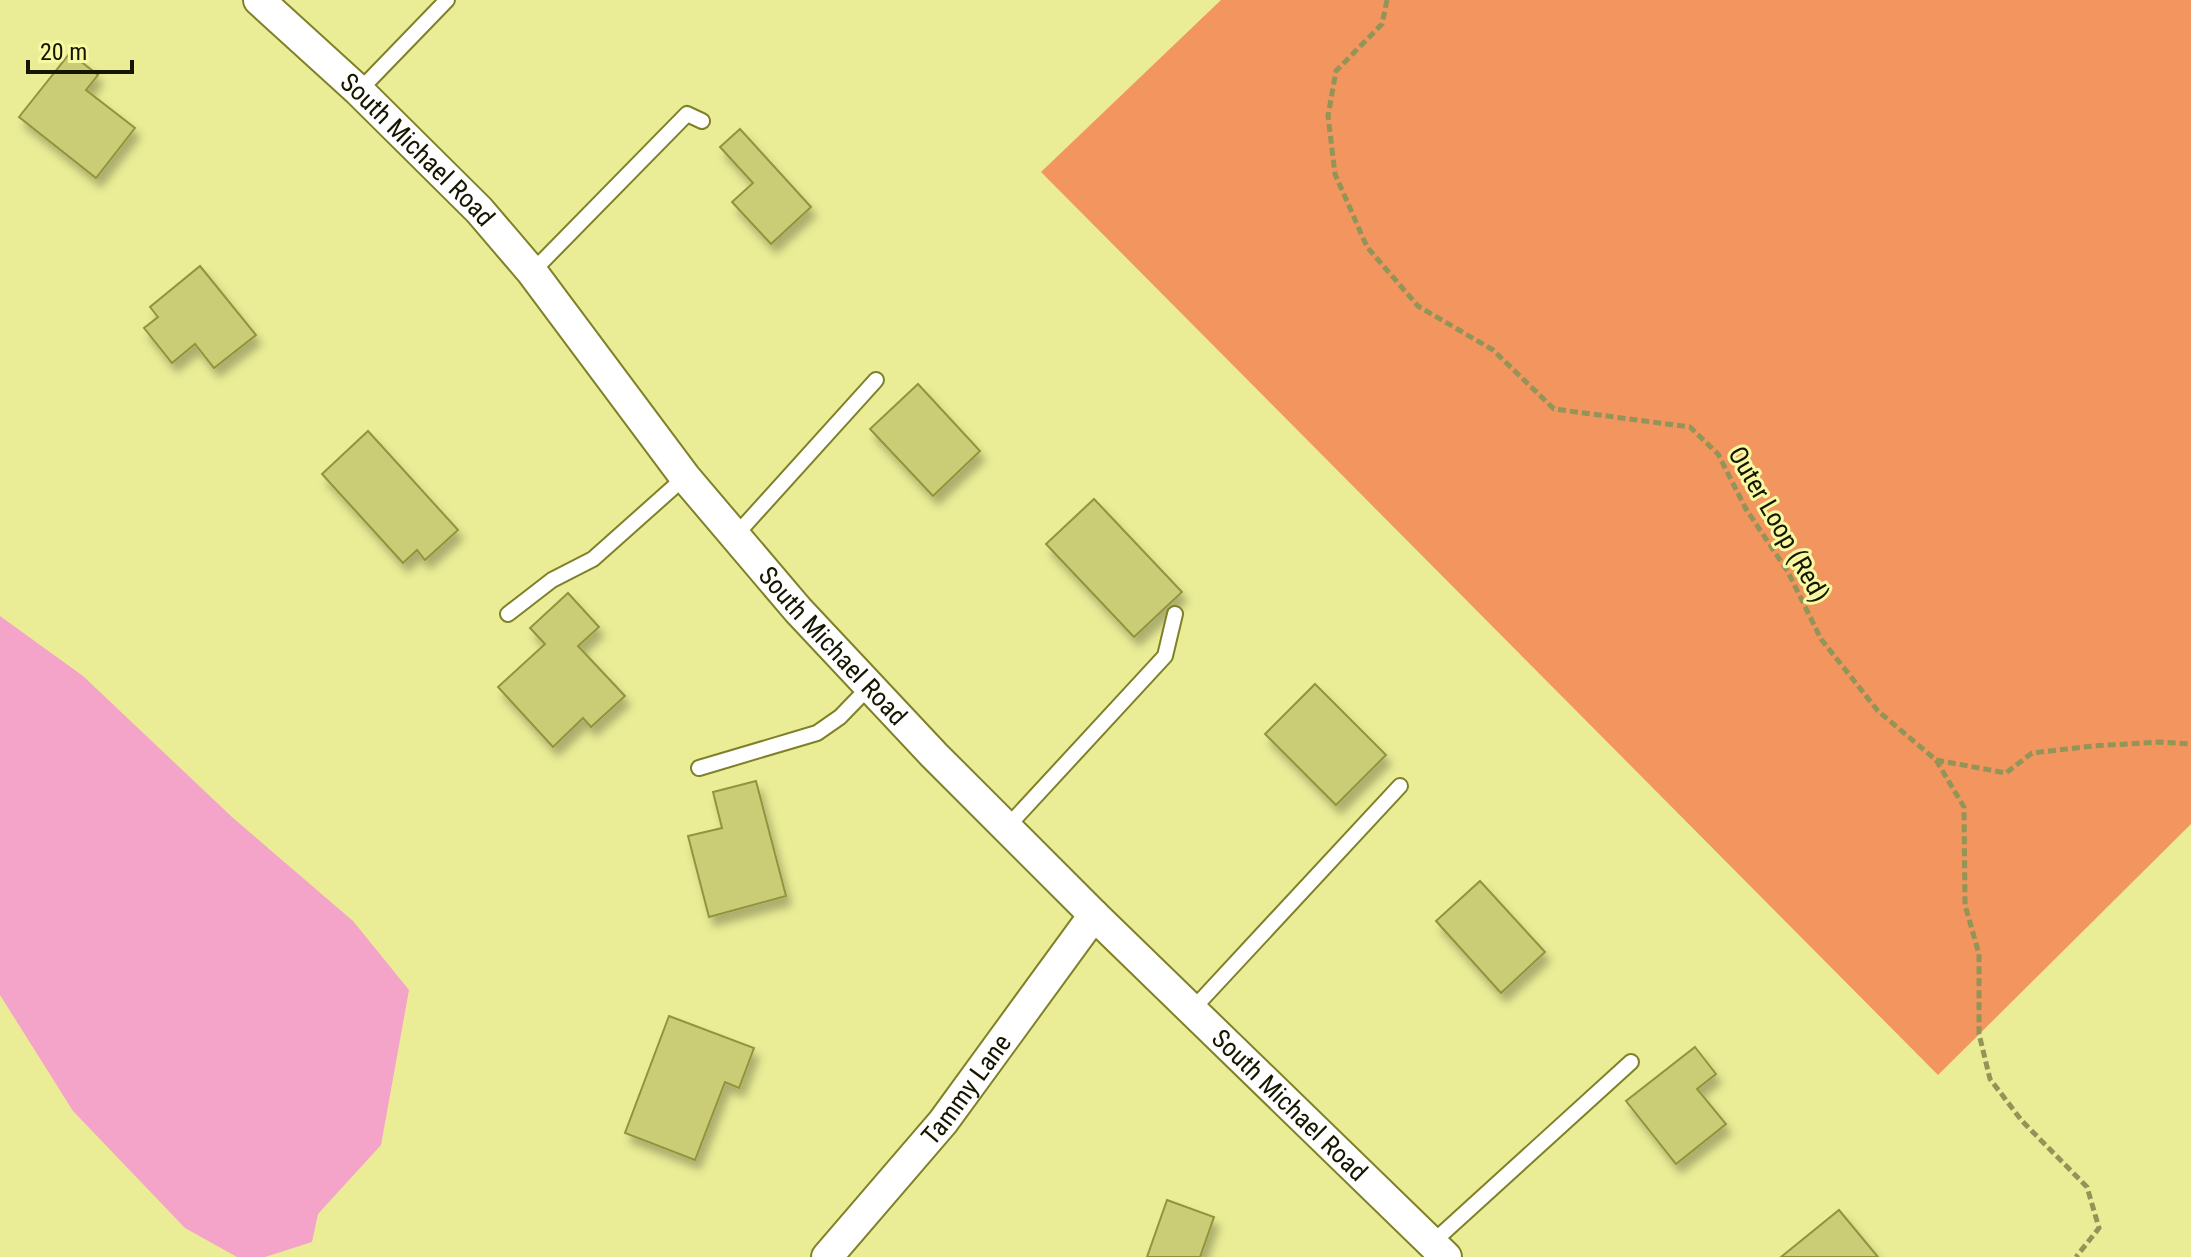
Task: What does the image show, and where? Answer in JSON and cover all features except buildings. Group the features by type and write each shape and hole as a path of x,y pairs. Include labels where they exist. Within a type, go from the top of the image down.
{"street":[{"name":"South Michael Road","path":"259,0 359,91 479,210 532,272 685,477 798,610 869,687 1094,915 1439,1250"},
{"name":"Tammy Lane","path":"827,1257 943,1122 1094,915"}],"lane":[{"path":"359,91 447,0"},
{"path":"532,272 687,114 702,121"},
{"path":"735,536 876,380"},
{"path":"508,614 552,580 593,559 685,477"},
{"path":"1008,826 1165,656 1175,614"},
{"path":"699,768 817,733 840,717 869,687"},
{"path":"1192,1010 1400,786"},
{"path":"1439,1250 1631,1062"}],"path":[{"name":"Outer Loop (Red)","path":"1387,0 1382,24 1336,71 1328,116 1335,174 1367,247 1418,306 1493,350 1554,409 1690,427 1718,454 1746,509 1788,572 1821,639 1878,711 1936,760 2006,773 2032,753 2159,742 2191,744"},
{"path":"1936,760 1964,807 1965,905 1979,954 1979,1034 1990,1079 2022,1121 2087,1187 2099,1228 2076,1257"}],"shaded area":[{"path":"1221,0 2191,0 2191,824 1938,1075 1041,172"},
{"path":"0,616 83,676 232,817 353,921 409,990 381,1145 318,1214 312,1242 265,1257 237,1257 185,1228 73,1111 0,995"}]}
